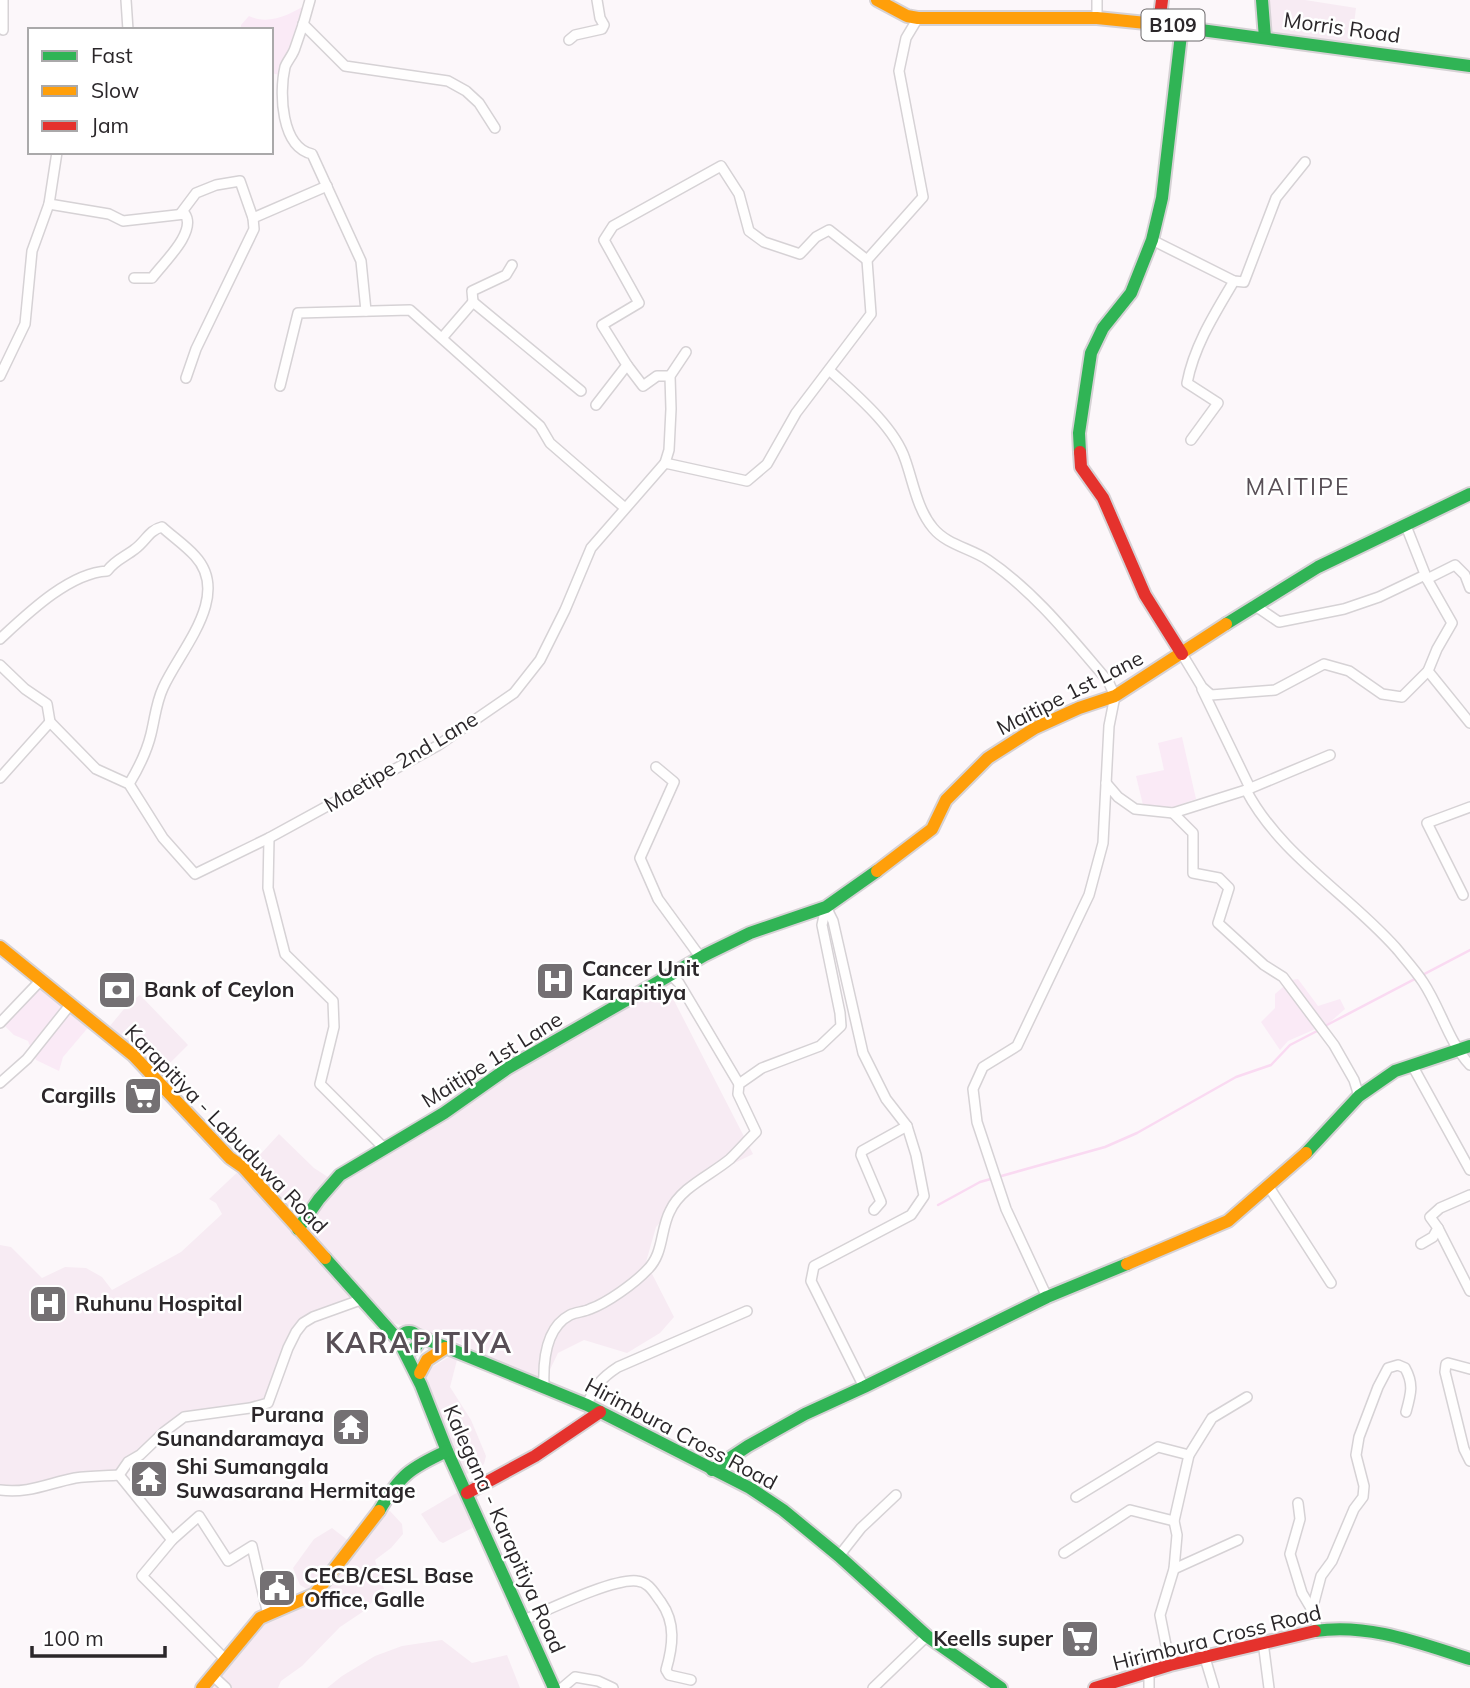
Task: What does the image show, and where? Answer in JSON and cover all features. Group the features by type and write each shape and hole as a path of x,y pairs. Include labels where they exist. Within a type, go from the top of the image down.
{"street":[{"path":"3,0 3,30"},
{"path":"126,0 128,28"},
{"path":"310,0 294,51 285,66 282,107 295,145 303,152 312,154 361,261 366,311"},
{"path":"569,40 575,35 601,29 604,25 597,0"},
{"name":"Morris Road","path":"877,0 907,16 918,18 1097,18 1182,26 1470,66"},
{"path":"1097,0 1097,18"},
{"path":"1159,24 1162,0"},
{"path":"1262,0 1265,38"},
{"path":"686,352 670,376 669,450 665,463 747,481 767,464 796,414 871,314 867,260 923,197 899,71 906,38 918,18"},
{"path":"303,24 345,66 448,81 480,103 495,128"},
{"path":"1182,26 1162,198 1152,240 1130,293 1102,328 1091,354 1079,433 1081,467 1103,498 1145,595 1202,687 1254,806 1274,833 1409,964 1464,1049 1470,1065"},
{"path":"0,376 25,324 32,251 49,204 57,154"},
{"path":"1152,240 1234,281 1244,282 1276,198 1305,162"},
{"path":"670,376 657,376 643,386 602,325 639,303 604,240 613,226 721,166 739,194 749,231 764,242 800,254 816,237 829,230 867,260"},
{"path":"181,213 196,193 240,181 253,218 254,229 195,349 186,378"},
{"path":"253,218 327,186"},
{"path":"49,204 109,214 123,221 185,214 189,219 188,230 152,278 134,278"},
{"path":"512,265 506,275 472,291 473,302 581,391"},
{"path":"1191,440 1218,403 1187,383 1190,368 1208,325 1234,281"},
{"path":"442,338 473,302"},
{"path":"280,386 298,313 410,310 540,426 550,443 626,507"},
{"path":"596,405 627,365"},
{"path":"829,370 858,397 893,437 905,457 911,481 930,525 942,538 987,559 1043,606 1108,681 1115,696 1109,726 1103,843 1089,895 1017,1046 983,1067 974,1089 977,1122 1006,1209 1047,1297"},
{"path":"576,460 626,507"},
{"name":"Maetipe 2nd Lane","path":"129,784 163,838 195,874 269,838 437,746 514,693 540,660 591,548 665,463"},
{"name":"Maitipe 1st Lane","path":"298,1229 340,1175 444,1113 508,1068 750,933 826,906 932,829 946,800 988,758 1035,729 1079,708 1115,696 1254,605 1318,567 1469,496"},
{"path":"1202,687 1210,695 1276,690 1324,664 1349,671 1382,694 1402,698 1428,671 1452,623 1426,577 1406,526"},
{"path":"0,639 45,598 95,572 107,571 114,562 136,549 153,529 162,527 196,557 205,572 209,589 206,605 187,648 163,686 154,713 151,736 129,784 96,769 50,722 47,704 25,689 0,664"},
{"path":"1254,605 1279,622 1344,609 1455,565 1465,575 1470,588"},
{"path":"1428,671 1470,723"},
{"path":"0,778 50,722"},
{"path":"1106,783 1118,797 1135,809 1173,813 1248,789 1330,755"},
{"path":"656,767 674,782 640,858 658,899 701,958"},
{"path":"1463,895 1427,823 1470,808"},
{"path":"1173,813 1193,833 1193,873 1219,878 1229,888 1219,923 1264,965 1283,977 1334,1045 1354,1080 1359,1096"},
{"path":"269,838 268,888 285,954 333,1001 334,1027 320,1084 384,1148"},
{"path":"739,1084 762,1069 820,1046 841,1026 822,925 826,906"},
{"path":"826,906 833,921 863,1053 886,1099 907,1126 916,1154 924,1196 911,1215 814,1266 811,1281 864,1387"},
{"name":"Karapitiya - Labuduwa Road","path":"0,947 94,1021 156,1077 230,1158 243,1167 383,1321 409,1342"},
{"path":"544,1387 543,1364 547,1344 562,1320 605,1302 649,1269 659,1252 669,1211 681,1195 731,1158 756,1132 738,1094 739,1084 679,983 671,975"},
{"path":"0,1023 41,980"},
{"path":"0,1083 27,1059 70,1004"},
{"path":"712,1469 741,1448 839,1397 1047,1297 1228,1222 1298,1162 1359,1096 1395,1071 1464,1049"},
{"path":"1412,1065 1470,1170"},
{"path":"874,1210 881,1202 862,1151 907,1126"},
{"path":"1269,1187 1331,1283"},
{"path":"1470,1195 1440,1208 1430,1217 1470,1291"},
{"path":"1421,1244 1433,1237 1438,1228"},
{"path":"119,1475 128,1462 184,1417 268,1403 288,1348 303,1323 363,1299"},
{"path":"587,1405 594,1387 605,1375 618,1367 747,1311"},
{"path":"409,1342 449,1348"},
{"name":"Kalegana - Karapitiya Road","path":"409,1342 447,1451 554,1688"},
{"path":"421,1379 427,1360 449,1348"},
{"name":"Hirimbura Cross Road","path":"449,1348 587,1405 750,1488 783,1510 883,1594 927,1636 994,1686"},
{"path":"1470,1369 1448,1363 1445,1372 1464,1449 1470,1461"},
{"path":"1312,1611 1321,1576 1332,1561 1354,1509 1363,1497 1364,1486 1356,1455 1359,1437 1388,1368 1398,1365 1405,1368 1411,1379 1412,1391 1406,1412"},
{"path":"1170,1665 1160,1615 1174,1569 1177,1535 1174,1521 1189,1455 1212,1418 1247,1397"},
{"path":"467,1493 531,1460 600,1412"},
{"path":"1076,1497 1158,1447 1189,1455"},
{"path":"202,1688 260,1618 315,1594 375,1518 403,1475 447,1451"},
{"path":"0,1490 15,1492 75,1479 119,1475"},
{"path":"119,1475 172,1540"},
{"path":"839,1556 861,1528 896,1495"},
{"path":"1298,1503 1300,1519 1290,1554 1302,1593 1318,1630"},
{"path":"1064,1553 1130,1510 1174,1521"},
{"path":"225,1659 142,1576 172,1540 198,1516 228,1561 252,1546 268,1615"},
{"path":"1174,1569 1238,1540"},
{"path":"524,1620 593,1592 636,1580 649,1585 666,1609 673,1646 666,1670 669,1675 691,1681"},
{"name":"Hirimbura Cross Road","path":"1095,1688 1170,1665 1318,1630 1356,1628 1391,1634 1470,1659"},
{"path":"873,1688 927,1636"},
{"path":"1263,1642 1269,1688"},
{"path":"1205,1658 1214,1688"},
{"path":"1149,1672 1149,1688"},
{"path":"212,1675 226,1688"},
{"path":"562,1688 575,1677 597,1681 613,1688"}],"shaded area":[{"path":"1262,0 1305,0 1356,8 1351,49 1265,38"},
{"path":"309,3 284,76 273,73 273,28 241,28 241,25 249,16 264,20 287,15"},
{"path":"1182,737 1196,799 1173,807 1143,805 1136,776 1164,770 1158,743"},
{"path":"663,979 753,1154 716,1172 688,1194 656,1227 646,1262 674,1317 660,1333 627,1353 584,1340 558,1353 544,1382 440,1334 421,1337 403,1326 381,1319 363,1299 303,1323 268,1403 184,1417 119,1475 0,1490 0,1245 11,1247 42,1278 65,1267 86,1268 102,1277 112,1290 181,1252 222,1214 216,1203 209,1199 243,1167 246,1170 279,1134 314,1168 334,1181"},
{"path":"1298,979 1318,1006 1340,999 1345,1009 1329,1023 1288,1041 1280,1050 1261,1022 1275,1008 1275,994 1291,980"},
{"path":"41,980 91,1024 63,1057 59,1071 36,1060 28,1041 14,1035 1,1022"},
{"path":"140,995 188,1045 156,1077 105,1032 129,1003"},
{"path":"452,1355 457,1360 450,1387 471,1420 486,1456 484,1464 460,1478 421,1385 429,1369"},
{"path":"465,1488 480,1524 443,1543 421,1514"},
{"path":"379,1510 390,1511 402,1524 403,1534 375,1560 384,1589 364,1611 340,1627 302,1666 281,1681 278,1688 202,1688 260,1618 314,1593 300,1585 293,1568 314,1539 332,1528 354,1545"},
{"path":"442,1640 472,1663 507,1655 520,1688 327,1688 375,1656 402,1646"}],"waterway":[{"path":"1325,1026 1470,950"},
{"path":"938,1205 980,1182 1105,1147 1137,1133 1236,1077 1271,1065 1290,1045 1319,1030"}],"traffic: fast":[{"path":"1262,0 1265,38"},
{"path":"1156,24 1470,66"},
{"path":"1080,452 1079,433 1091,353 1103,328 1131,293 1152,240 1162,198 1182,26"},
{"path":"1226,624 1318,567 1470,494"},
{"path":"298,1229 340,1175 444,1113 508,1068 705,955 750,933 826,907 877,871"},
{"path":"1306,1153 1359,1096 1395,1071 1470,1046"},
{"path":"325,1258 400,1342"},
{"path":"712,1470 805,1414 1047,1297 1127,1264"},
{"path":"409,1332 415,1335 418,1341 415,1347 409,1350 403,1347 400,1341 403,1335 409,1332"},
{"path":"416,1335 587,1405 750,1488 783,1510 839,1556 927,1636 1001,1688"},
{"path":"402,1347 554,1688"},
{"path":"379,1511 393,1489 407,1474 447,1451"},
{"path":"1315,1631 1335,1629 1374,1632 1470,1659"}],"traffic: slow":[{"path":"877,0 907,16 918,18 1097,18 1156,24"},
{"path":"877,871 932,829 946,800 988,758 1035,728 1079,708 1115,696 1226,624"},
{"path":"0,947 133,1055 230,1158 243,1167 325,1258"},
{"path":"1127,1264 1228,1221 1306,1153"},
{"path":"420,1373 427,1360 445,1348"},
{"path":"202,1688 260,1618 315,1594 379,1511"}],"traffic: jam":[{"path":"1159,24 1162,0"},
{"path":"1080,452 1081,467 1103,498 1145,595 1182,654"},
{"path":"467,1493 535,1456 600,1412"},
{"path":"1095,1688 1170,1665 1315,1631"}],"place":[{"name":"Cancer Unit Karapitiya","path":"555,981"},
{"name":"Bank of Ceylon","path":"117,990"},
{"name":"Cargills","path":"143,1096"},
{"name":"Ruhunu Hospital","path":"48,1304"},
{"name":"Purana Sunandaramaya","path":"351,1427"},
{"name":"Shi Sumangala Suwasarana Hermitage","path":"149,1479"},
{"name":"CECB/CESL Base Office, Galle","path":"277,1588"},
{"name":"Keells super","path":"1080,1639"}],"district":[{"name":"MAITIPE","path":"1298,487"},
{"name":"KARAPITIYA","path":"419,1343"}]}
